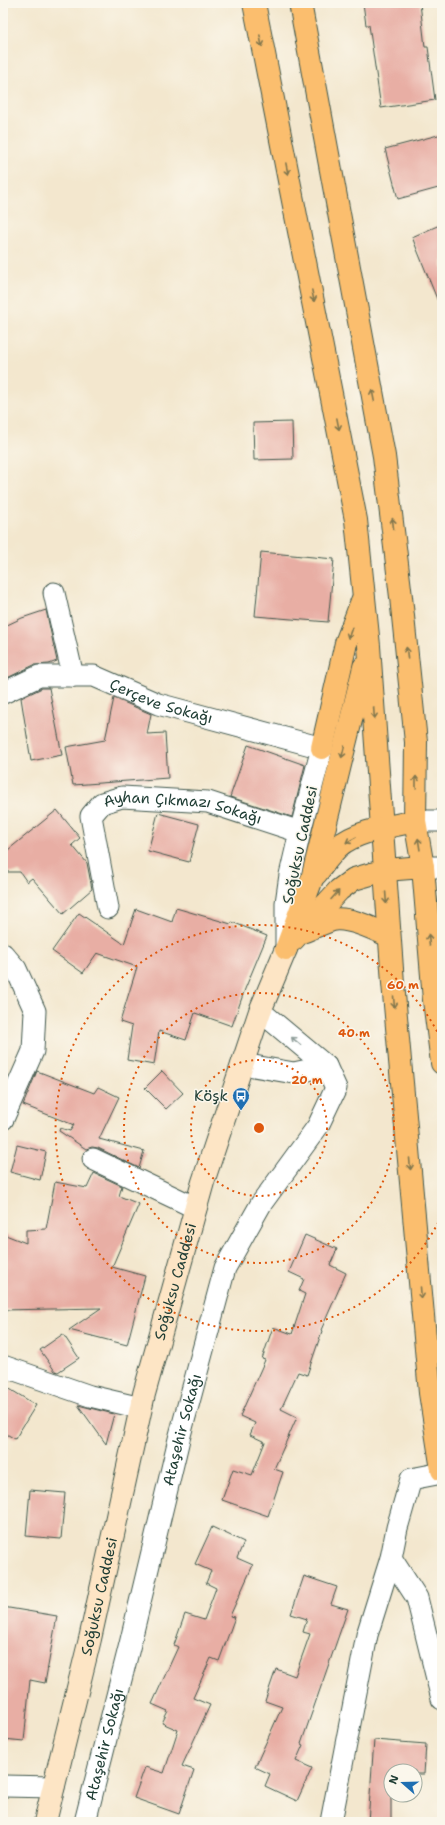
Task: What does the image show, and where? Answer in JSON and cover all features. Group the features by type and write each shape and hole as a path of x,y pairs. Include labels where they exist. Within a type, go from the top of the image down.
{"highway":[{"path":"254,3 356,520 369,646 389,936 430,1393 442,1471"},
{"path":"300,3 384,456 401,597 416,742 415,821 432,867 434,1000 442,1063"},
{"path":"322,748 346,643 364,596"},
{"path":"292,941 312,879 369,646"},
{"path":"312,879 339,846 358,836 382,828 415,821"},
{"path":"292,941 339,890 354,879 385,870 432,867"},
{"path":"292,941 333,920 345,920 367,926 389,936"}],"main road":[{"name":"Soğuksu Caddesi","path":"45,1822 90,1639 141,1408 196,1208 260,1011 292,941"}],"street":[{"path":"54,593 73,676"},
{"name":"Çerçeve Sokağı","path":"3,693 39,676 94,676 158,704 322,748"},
{"name":"Soğuksu Caddesi","path":"292,941 286,903 300,832 322,748"},
{"name":"Ayhan Çıkmazı Sokağı","path":"108,908 91,816 102,803 122,797 208,802 300,832"},
{"path":"415,821 442,821"},
{"path":"3,954 16,969 35,1011 33,1051 3,1119"},
{"path":"260,1011 326,1066"},
{"path":"242,1064 294,1073 326,1066"},
{"name":"Ataşehir Sokağı","path":"85,1822 130,1644 178,1439 225,1268 261,1204 318,1126 336,1088 326,1066"},
{"path":"93,1159 196,1208"},
{"path":"3,1366 90,1396 141,1408"},
{"path":"331,1822 367,1635 391,1558 397,1528 411,1479 442,1471"},
{"path":"391,1558 417,1598 442,1699"},
{"path":"3,1786 54,1787"}],"building":[{"path":"363,3 420,3 425,47 428,47 435,100 381,108 369,25 366,25"},
{"path":"442,134 442,187 398,199 385,149"},
{"path":"442,224 442,309 441,309 412,237"},
{"path":"292,422 293,459 254,460 253,423"},
{"path":"261,552 334,559 328,622 255,616"},
{"path":"46,610 57,661 49,664 34,665 3,680 3,627 22,618"},
{"path":"42,688 49,688 62,755 31,761 21,698"},
{"path":"114,698 151,714 147,734 165,733 168,778 73,785 66,747 105,740"},
{"path":"248,745 305,765 292,817 230,797"},
{"path":"57,810 80,838 72,845 87,863 92,889 63,914 32,878 27,882 20,872 3,872 3,854"},
{"path":"158,813 199,824 189,862 148,851"},
{"path":"176,908 231,924 232,922 267,936 245,989 232,1026 195,1013 186,1040 159,1031 154,1065 127,1060 132,1026 120,1022 137,967 97,953 83,973 52,951 79,913 124,944 136,909 172,922"},
{"path":"37,1071 94,1093 98,1087 119,1097 99,1139 144,1151 139,1168 98,1148 92,1147 86,1149 59,1131 60,1128 70,1131 74,1125 23,1105"},
{"path":"162,1071 183,1093 166,1109 145,1088"},
{"path":"17,1145 46,1152 40,1180 10,1172"},
{"path":"94,1173 122,1186 119,1196 139,1204 112,1267 145,1276 127,1345 69,1330 101,1308 3,1310 3,1234 26,1243 26,1230 46,1229 55,1182 87,1188"},
{"path":"305,1235 337,1249 330,1265 346,1273 321,1330 322,1331 307,1375 298,1372 281,1409 297,1417 274,1469 283,1472 268,1516 222,1500 233,1469 252,1475 265,1442 250,1435 255,1423 240,1416 265,1360 262,1359 273,1327 292,1334 305,1294 299,1291 304,1279 289,1272"},
{"path":"63,1334 79,1358 58,1372 55,1371 40,1350"},
{"path":"3,1385 36,1405 15,1439 3,1432"},
{"path":"78,1405 114,1414 106,1444"},
{"path":"30,1490 65,1493 61,1539 26,1536"},
{"path":"212,1527 244,1542 237,1558 253,1565 230,1616 235,1617 219,1661 211,1658 193,1698 210,1705 182,1766 194,1770 179,1814 134,1798 145,1767 164,1773 178,1730 162,1723 168,1711 152,1704 178,1647 174,1645 185,1614 204,1620 216,1588 206,1583 211,1571 195,1564"},
{"path":"304,1576 337,1587 331,1604 348,1609 301,1744 303,1745 296,1761 312,1768 297,1801 265,1786 270,1774 255,1767 282,1707 265,1701 276,1669 295,1676 310,1634 303,1632 307,1619 291,1614"},
{"path":"3,1607 57,1616 45,1683 30,1680 24,1741 3,1739"},
{"path":"374,1740 426,1744 424,1774 423,1763 383,1763 383,1803 391,1803 391,1822 368,1822"}],"place":[{"name":"Köşk","path":"241,1111"}]}
